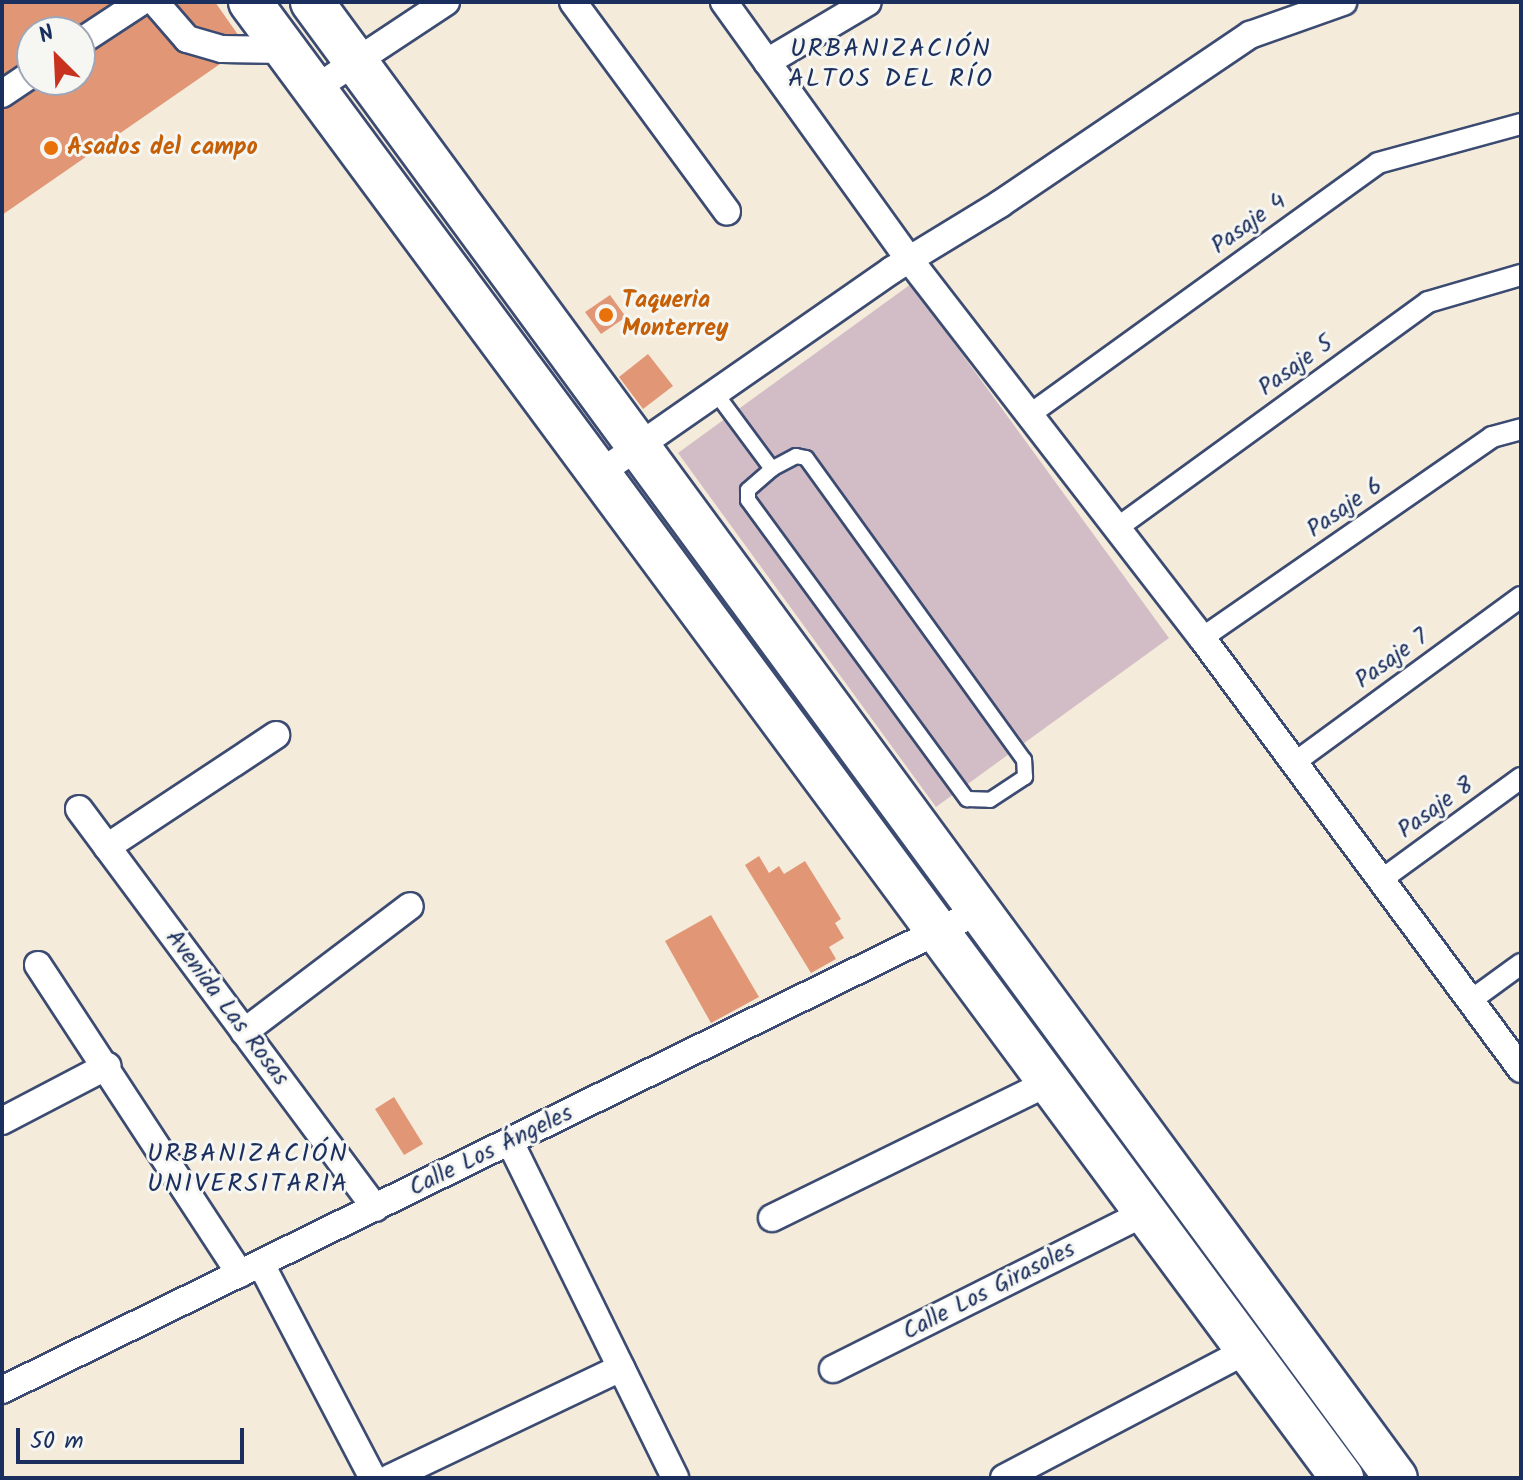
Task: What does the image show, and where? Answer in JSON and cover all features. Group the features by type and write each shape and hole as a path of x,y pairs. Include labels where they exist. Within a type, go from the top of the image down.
{"main road":[{"path":"250,2 1342,1478"},
{"path":"312,2 1396,1478"}],"street":[{"path":"96,32 141,2"},
{"path":"155,2 187,39 222,49 284,50"},
{"path":"316,88 446,2"},
{"path":"573,2 727,212"},
{"path":"724,2 909,259 1202,638 1521,1069"},
{"path":"767,62 868,2"},
{"path":"600,473 909,259 1250,35 1297,9 1343,2"},
{"name":"Pasaje 4","path":"1029,415 1378,163 1521,124"},
{"name":"Pasaje 5","path":"1117,528 1428,302 1521,275"},
{"name":"Pasaje 6","path":"1202,638 1492,437 1521,429"},
{"name":"Pasaje 7","path":"1294,763 1521,597"},
{"path":"107,847 276,735"},
{"name":"Pasaje 8","path":"1381,880 1521,778"},
{"name":"Avenida Las Rosas","path":"79,809 375,1208"},
{"path":"244,1032 410,906"},
{"name":"Calle Los Ángeles","path":"2,1390 979,911"},
{"path":"1470,1001 1521,964"},
{"path":"38,965 250,1269 373,1478"},
{"path":"2,1121 107,1066"},
{"path":"772,1218 1049,1082"},
{"path":"510,1142 675,1478"},
{"name":"Calle Los Girasoles","path":"833,1369 1145,1213"},
{"path":"1004,1478 1246,1351"},
{"path":"390,1478 621,1368"}],"lane":[{"path":"715,392 772,469"},
{"path":"796,456 806,458 1024,760 1025,777 990,800 967,799 748,500 748,490 772,469 796,456"}],"shaded area":[{"path":"911,284 1169,638 936,807 678,453"}],"building":[{"name":"Asados del campo","path":"2,2 215,2 246,46 2,215"},
{"name":"Taqueria Monterrey","path":"610,295 626,317 601,334 585,312"},
{"path":"648,354 673,386 643,409 619,377"},
{"path":"759,856 769,873 779,866 784,874 805,861 841,919 835,923 844,938 829,947 836,959 811,973 745,865"},
{"path":"711,915 759,997 711,1023 665,941"},
{"path":"394,1097 423,1144 404,1155 375,1109"}],"place":[{"name":"Asados del campo","path":"51,148"},
{"name":"Taqueria Monterrey","path":"606,315"}],"district":[{"name":"URBANIZACIÓN ALTOS DEL RÍO","path":"891,65"},
{"name":"URBANIZACIÓN UNIVERSITARIA","path":"248,1170"}]}
